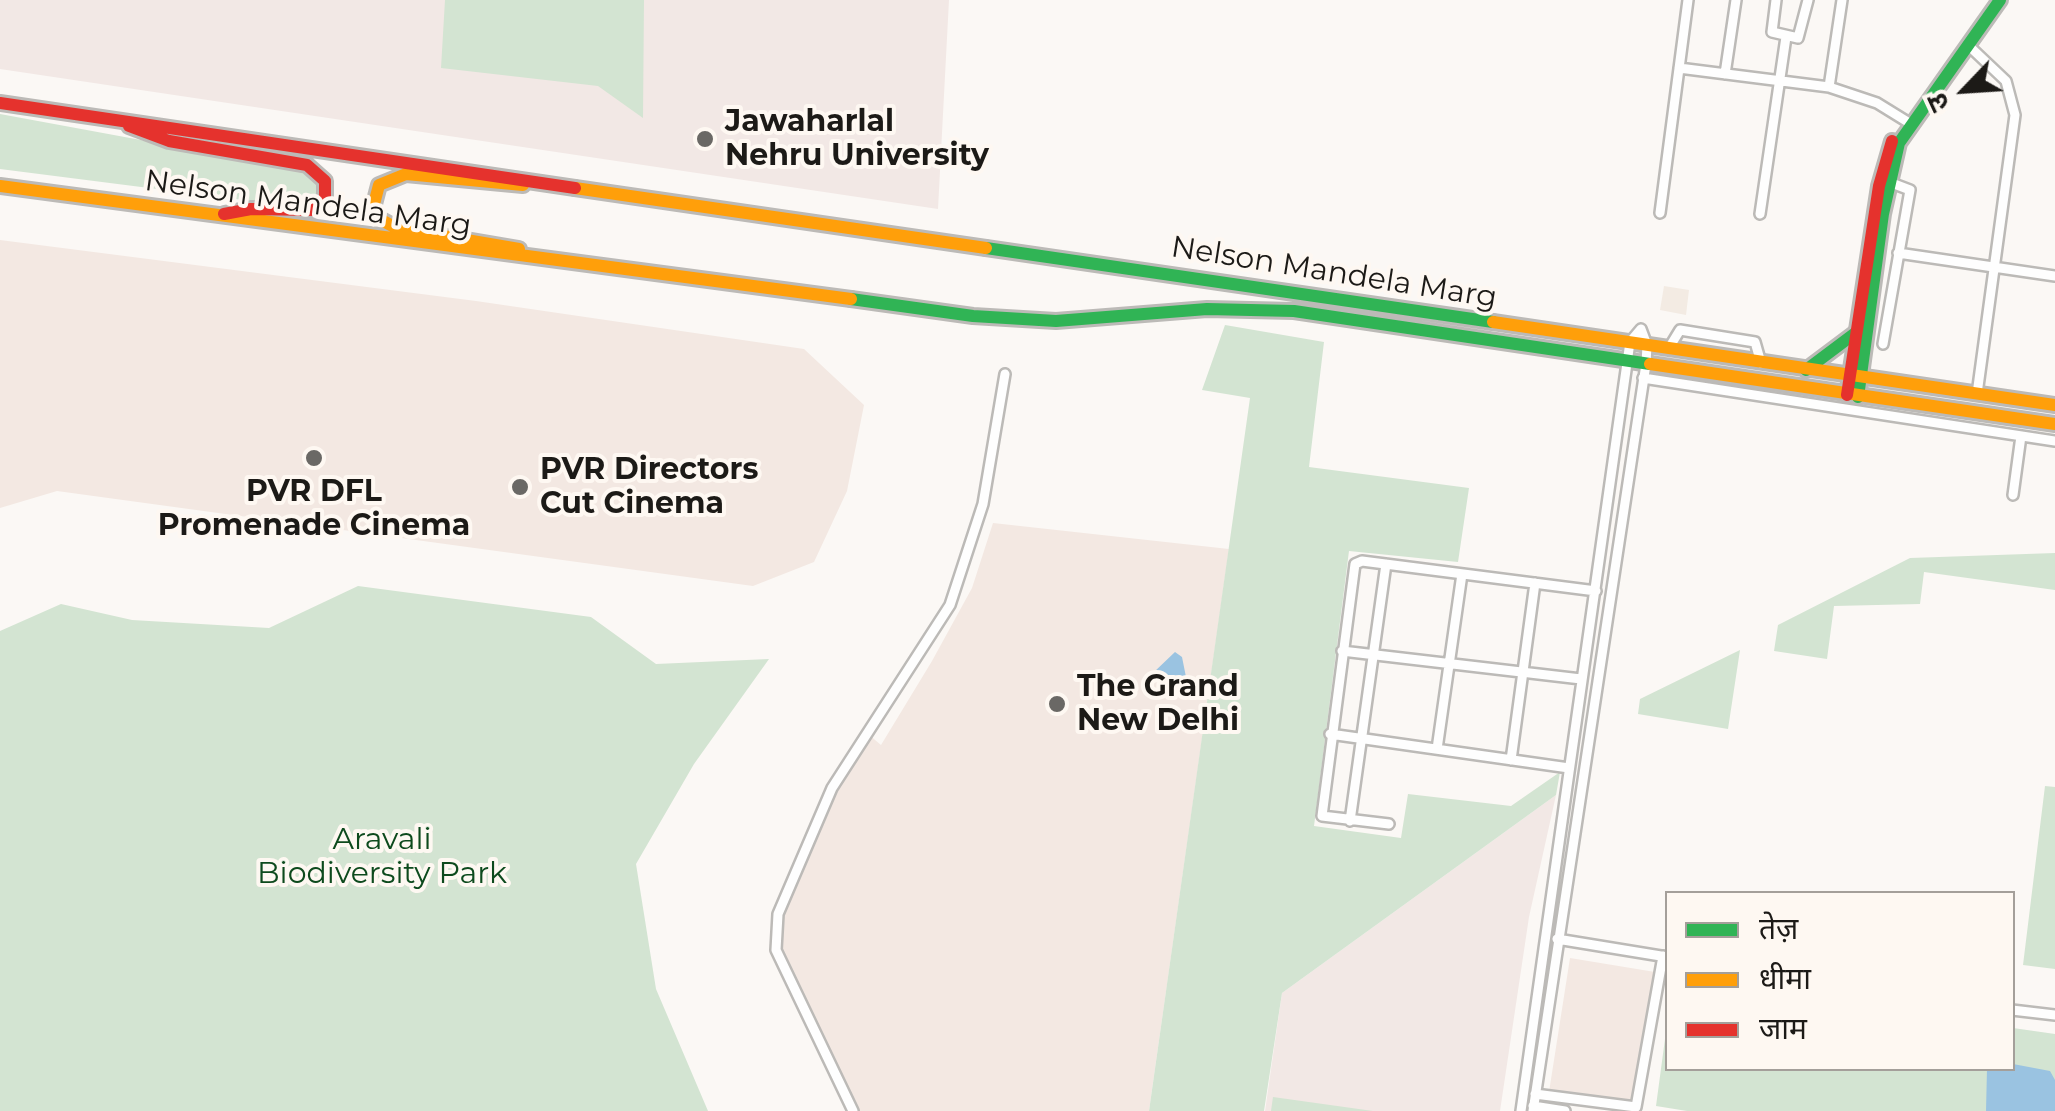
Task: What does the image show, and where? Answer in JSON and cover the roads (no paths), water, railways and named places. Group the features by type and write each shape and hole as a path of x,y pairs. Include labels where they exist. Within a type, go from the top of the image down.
{"main road":[{"path":"1850,395 1872,300 1889,182 1899,143 1908,121 1991,0"},
{"path":"1857,370 1858,331 1881,174 1889,146 2000,0"},
{"name":"Nelson Mandela Marg","path":"0,102 1806,370 1857,370 2055,405"},
{"path":"114,120 169,141 307,164 325,180 325,199 314,210 251,209 214,216"},
{"name":"Nelson Mandela Marg","path":"605,192 406,174 380,185 373,208 376,217 396,228 859,301 1043,322 1207,309 1294,311 1627,362 1644,371 1754,388 1850,395 2055,424"},
{"name":"Nelson Mandela Marg","path":"0,186 563,264 609,264"},
{"path":"1806,370 1858,331"}],"street":[{"path":"1660,213 1688,0"},
{"path":"1725,74 1736,0"},
{"path":"1776,0 1772,32 1786,36 1802,35 1808,0"},
{"path":"1829,87 1842,0"},
{"path":"1760,214 1786,36"},
{"path":"1968,46 2006,81 2016,115 1977,394"},
{"path":"1679,68 1829,87 1908,121"},
{"path":"1884,344 1910,190 1889,182"},
{"path":"1898,252 2055,276"},
{"path":"1872,300 1890,303"},
{"path":"1669,348 1680,330 1755,342 1760,363"},
{"path":"1522,1111 1630,342"},
{"path":"1564,1111 1533,1109 1647,344"},
{"path":"852,1111 776,950 778,914 832,788 957,589 983,504 1004,374"},
{"path":"1754,388 1842,410 2055,440"},
{"path":"1842,410 1850,395"},
{"path":"2013,495 2021,436"},
{"path":"1389,824 1322,816 1353,567 1362,562 1386,564 1608,593"},
{"path":"1350,821 1386,564"},
{"path":"1436,749 1462,574"},
{"path":"1511,760 1535,583"},
{"path":"1342,650 1581,679"},
{"path":"1576,716 1591,715"},
{"path":"1330,734 1569,768"},
{"path":"1535,1094 1636,1107 1665,957 1557,939"},
{"path":"2015,1010 2055,1016"}],"water":[{"path":"1175,652 1182,657 1188,687 1183,693 1166,681 1162,685 1153,673"},
{"path":"2015,1064 2050,1071 2055,1080 2055,1111 1986,1111 1987,1071 2015,1071"}],"place":[{"name":"Jawaharlal Nehru University","path":"705,139"},
{"name":"PVR DFL Promenade Cinema","path":"314,458"},
{"name":"PVR Directors Cut Cinema","path":"520,487"},
{"name":"The Grand New Delhi","path":"1057,704"}],"park label":[{"name":"Aravali Biodiversity Park","path":"382,857"}]}
